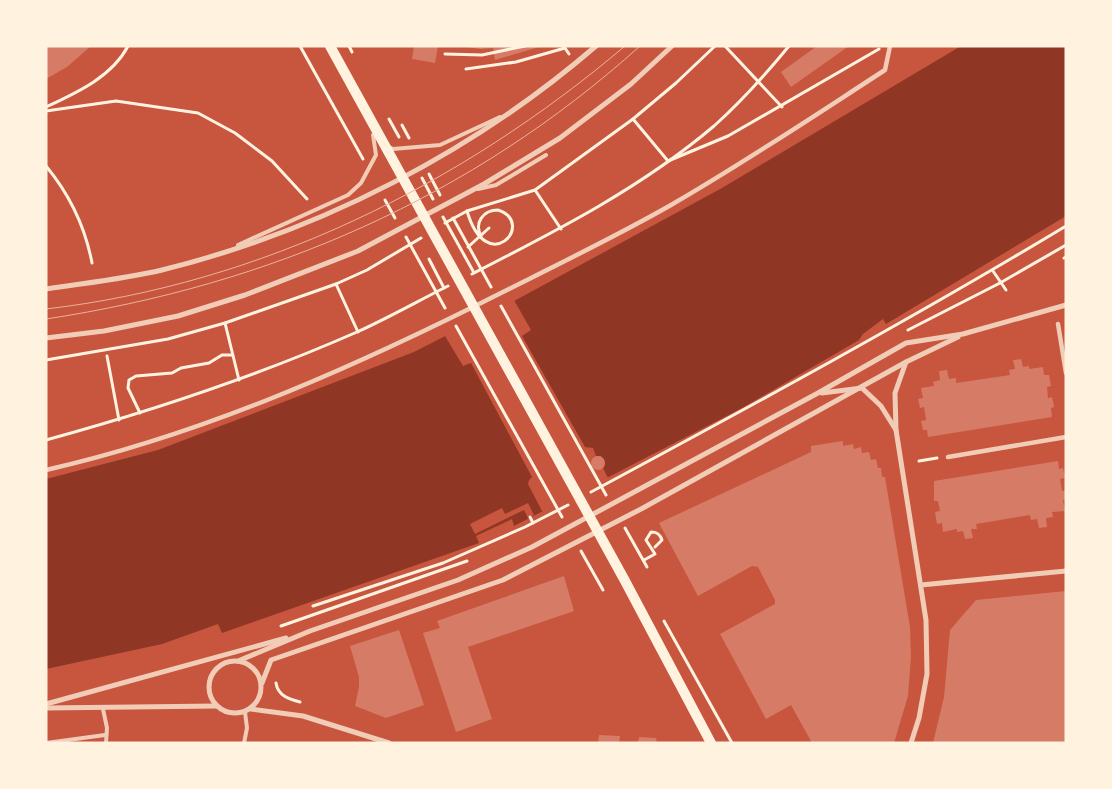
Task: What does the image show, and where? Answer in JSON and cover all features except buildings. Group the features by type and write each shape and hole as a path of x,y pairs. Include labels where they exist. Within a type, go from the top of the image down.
{"main road":[{"path":"330,46 624,579 711,743"}],"street":[{"path":"46,289 161,270 228,251 279,233 370,194 451,150 506,114 576,64 596,46"},
{"path":"46,338 104,331 178,316 245,295 358,251 473,190 560,138 631,84 672,46"},
{"path":"46,470 154,440 250,407 392,347 544,271 669,206 885,70 890,46"},
{"path":"217,706 209,692 211,676 222,664 238,661 299,635 458,580 532,547 818,393 906,343 963,334 1066,305"},
{"path":"1058,324 1066,373"},
{"path":"46,708 103,709 217,706 230,713 245,712 251,709 260,698 262,683 271,660 503,580 643,508 906,362 963,334"},
{"path":"906,362 895,393 896,430 926,620 927,674 919,718 911,743"},
{"path":"818,393 862,388"},
{"path":"862,388 880,406 896,430"},
{"path":"948,457 1066,437"},
{"path":"921,584 1066,571"},
{"path":"46,704 139,680 258,644 299,635"},
{"path":"238,661 254,668 262,683"},
{"path":"251,709 303,716 389,743"}],"lane":[{"path":"228,251 265,232 348,195 361,183 376,156 373,136 393,149 440,145 506,114"},
{"path":"473,190 496,185 546,155"},
{"path":"103,709 107,728 105,735 106,743"},
{"path":"244,743 247,728 245,712"},
{"path":"46,743 105,735"}],"path":[{"path":"300,46 366,165"},
{"path":"445,54 482,55 525,46"},
{"path":"440,227 467,212 536,190 633,119 676,83 715,46"},
{"path":"725,46 760,81 782,107"},
{"path":"471,274 561,229 616,198 668,161 714,126 760,81 789,46"},
{"path":"668,161 728,136 782,107 883,46"},
{"path":"46,109 80,91 113,68 128,47"},
{"path":"466,69 516,62 565,48 576,64"},
{"path":"46,109 116,101 198,113 235,133 272,161 307,199"},
{"path":"633,119 668,161"},
{"path":"402,125 412,143"},
{"path":"46,166 62,186 81,222 92,263"},
{"path":"426,169 444,203"},
{"path":"536,190 561,229"},
{"path":"385,199 399,225"},
{"path":"467,212 476,234 489,243 498,244 510,236 512,222 507,214 493,210 484,214 479,222 478,231 481,236"},
{"path":"449,212 495,295"},
{"path":"584,496 809,375 993,271 1066,226"},
{"path":"468,246 488,228"},
{"path":"404,233 446,309"},
{"path":"46,360 168,339 224,323 336,284 367,270 426,235"},
{"path":"902,333 1000,283 1066,245"},
{"path":"428,258 444,288"},
{"path":"993,271 1006,290"},
{"path":"46,440 119,420 239,380 358,332 453,283"},
{"path":"336,284 358,332"},
{"path":"499,303 598,480"},
{"path":"451,318 556,506"},
{"path":"224,323 239,380"},
{"path":"140,413 128,388 129,380 136,376 172,373 181,368 209,363 222,355 232,355"},
{"path":"107,356 119,420"},
{"path":"919,461 948,457"},
{"path":"598,499 615,491"},
{"path":"312,606 442,563 533,523 576,500"},
{"path":"530,517 533,523"},
{"path":"558,521 566,517"},
{"path":"647,567 644,560 655,554 646,540 651,532 656,532 662,540 655,547"},
{"path":"306,617 473,559"},
{"path":"661,615 732,743"},
{"path":"275,675 277,688 284,697 306,704 303,716"}],"shaded area":[{"path":"961,46 1066,46 1066,216 886,324 883,319 863,334 859,340 742,408 514,526 512,519 476,536 479,543 222,633 218,624 162,644 46,669 46,479 158,450 414,352 516,300 722,188"}],"pier":[{"path":"514,300 531,330 522,336 585,447 593,448 596,456 601,456 605,463 603,468 609,480 547,511 542,511 528,484 532,477 471,363 463,366 445,336 448,332"},
{"path":"528,503 534,515 528,518 524,510 475,534 470,524 502,508 505,514"}],"tram line":[{"path":"46,309 126,296 204,277 280,251 355,220 426,184 496,142 562,96 625,46"},
{"path":"46,319 129,304 210,283 288,258 364,227 437,190 507,148 575,100 640,46"}]}
